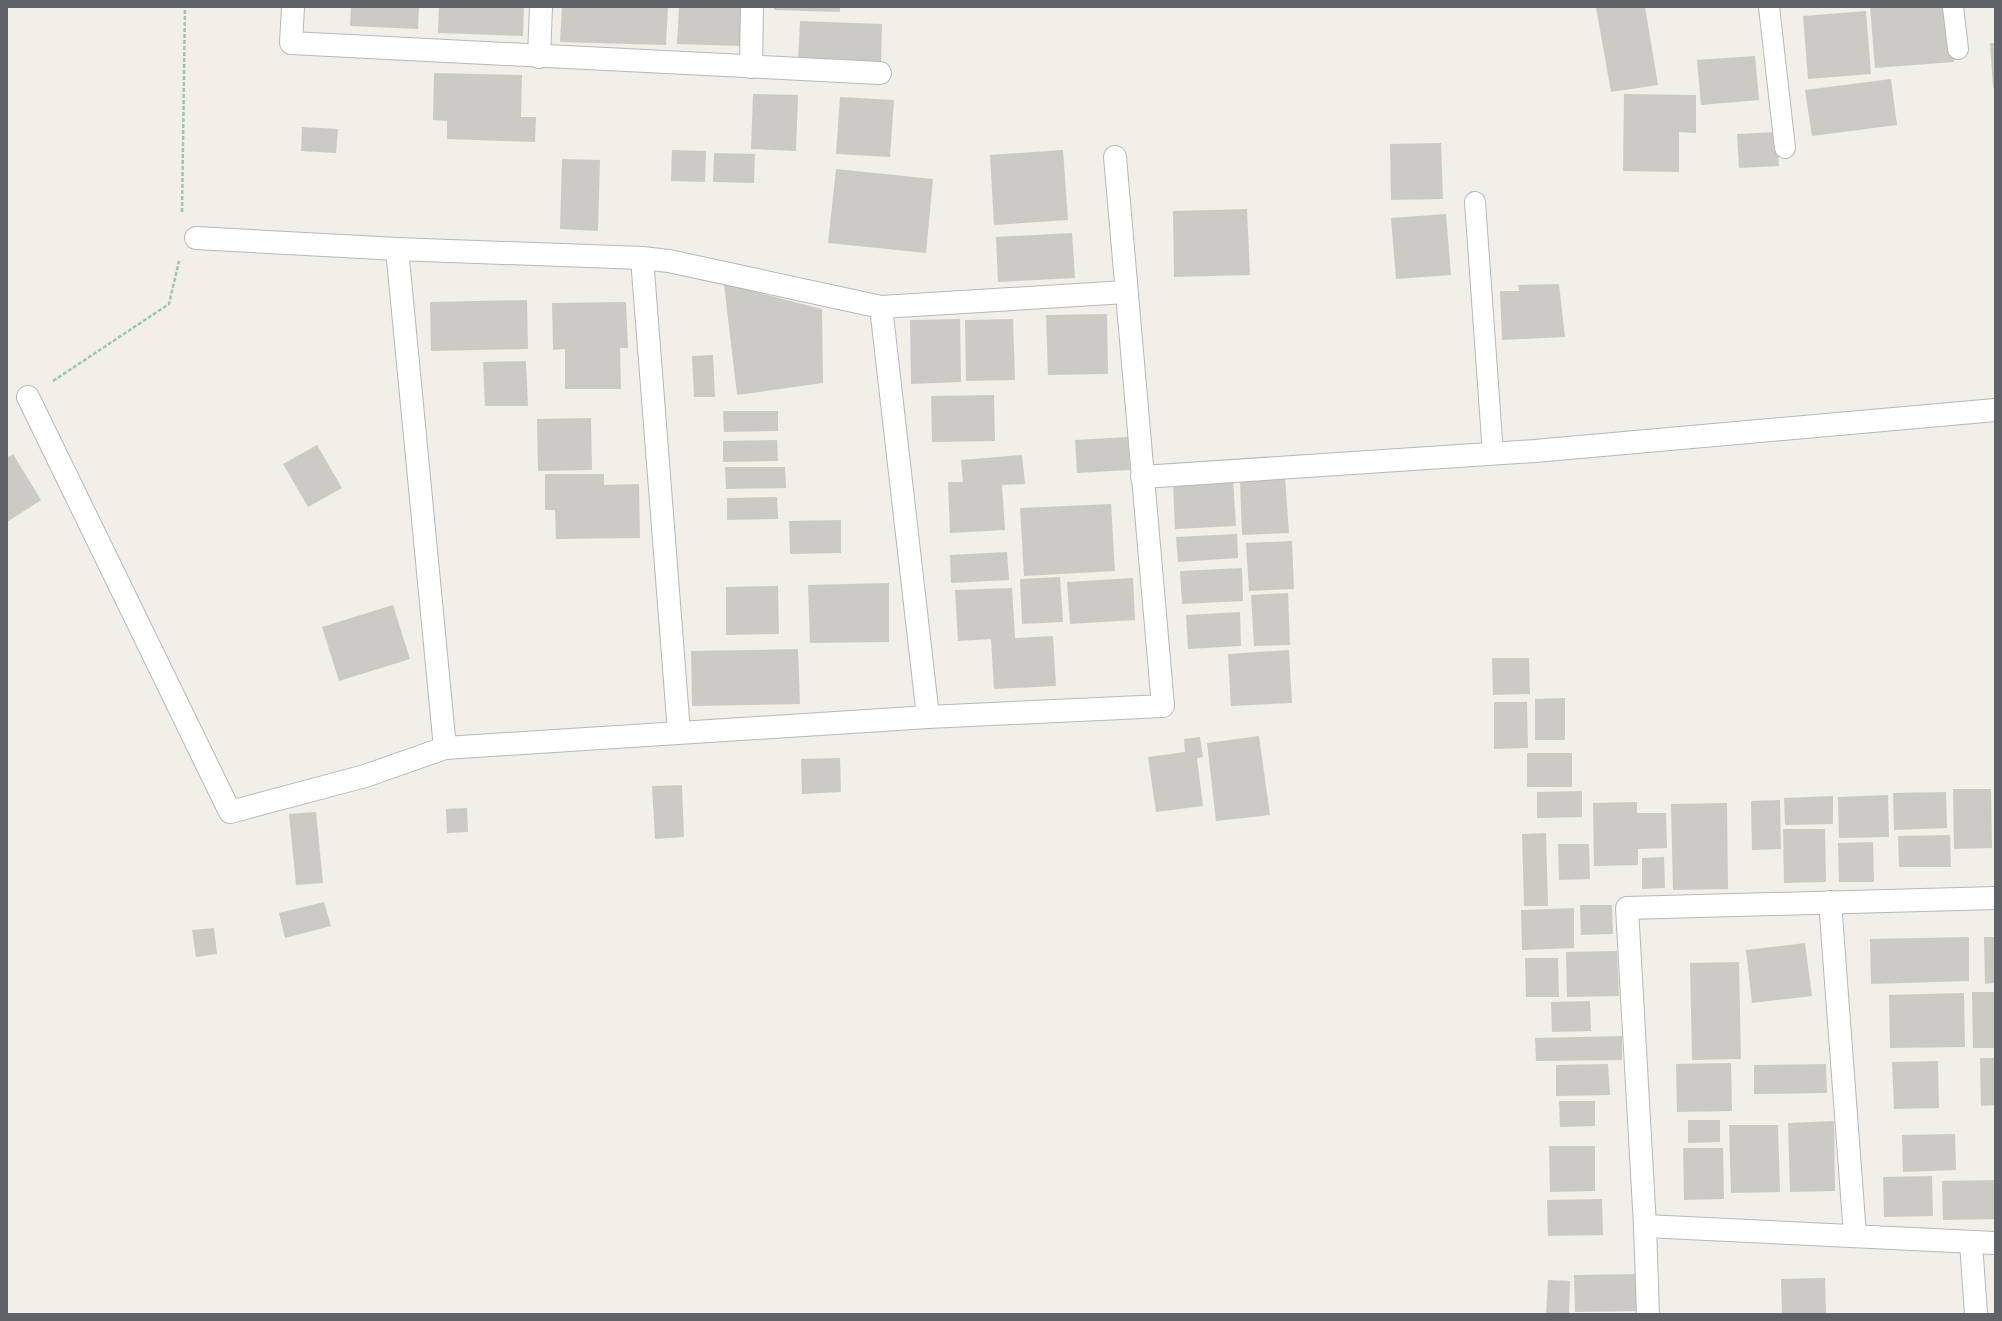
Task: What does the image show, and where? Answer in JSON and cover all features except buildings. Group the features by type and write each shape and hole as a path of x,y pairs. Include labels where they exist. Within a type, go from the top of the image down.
{"street":[{"path":"293,7 291,43 539,57 880,73"},
{"path":"539,57 541,7"},
{"path":"751,67 752,7"},
{"path":"28,397 230,812 365,776 445,748 928,717 1163,706 1114,157"},
{"path":"196,238 398,249 642,258 669,261 881,307 1126,292"},
{"path":"398,249 445,748"},
{"path":"642,258 679,732"},
{"path":"881,307 928,717"},
{"path":"1142,477 1493,454 1995,410"},
{"path":"1648,1314 1645,1226 1627,908 1995,898"},
{"path":"1830,902 1855,1235"},
{"path":"1645,1226 1995,1243"},
{"path":"1971,1243 1976,1314"}],"lane":[{"path":"1769,7 1785,148"},
{"path":"1954,7 1958,49"},
{"path":"1475,202 1493,454"}],"path":[{"path":"182,217 185,7"},
{"path":"28,397 169,304 179,260"}]}
